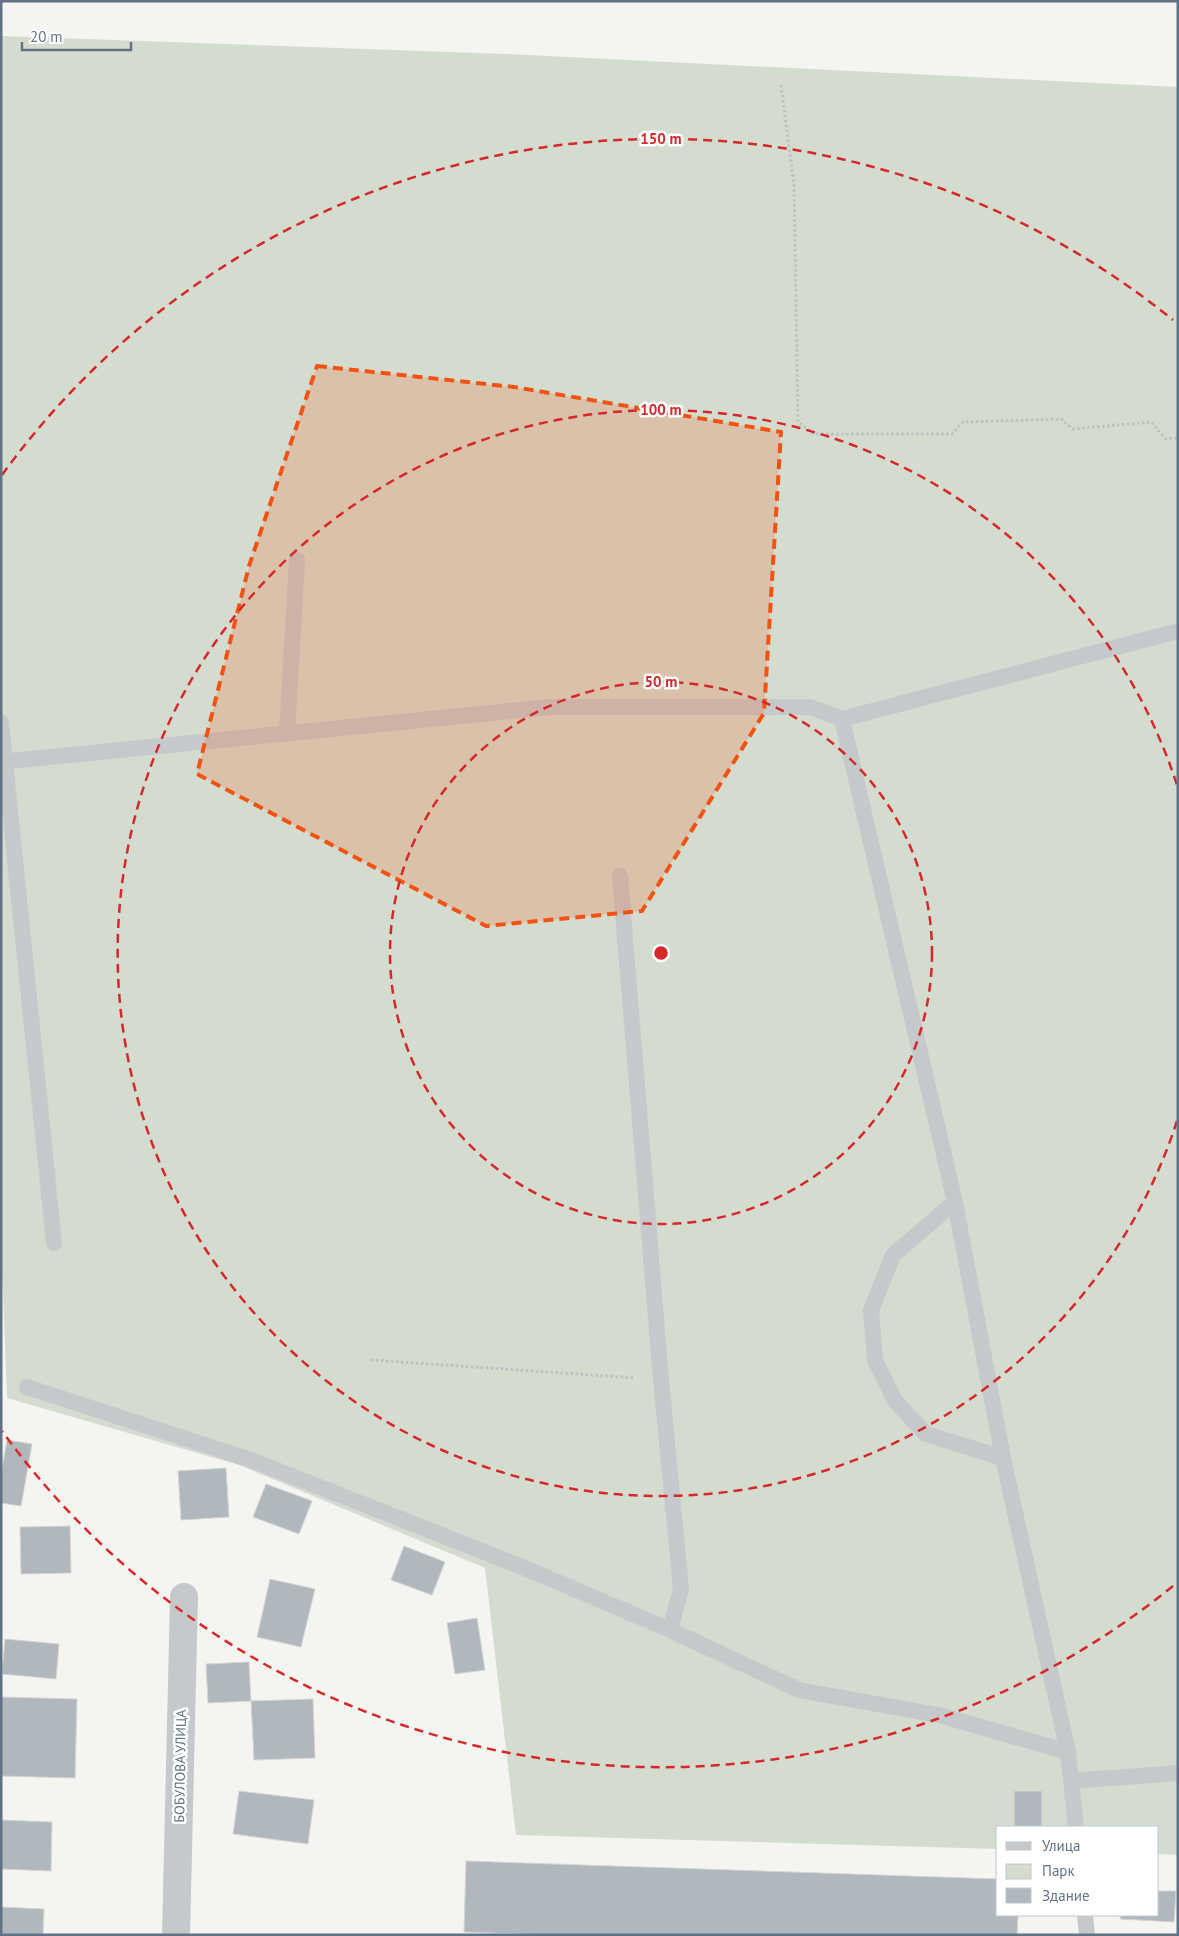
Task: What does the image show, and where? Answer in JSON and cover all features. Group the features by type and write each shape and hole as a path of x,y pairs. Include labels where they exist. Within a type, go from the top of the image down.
{"street":[{"name":"БОБУЛОВА УЛИЦА","path":"176,1935 184,1597"}],"lane":[{"path":"287,733 297,560"},
{"path":"3,762 551,707 810,707 842,719 1178,631"},
{"path":"842,719 955,1202 1003,1458 1068,1752 1076,1826"},
{"path":"1,722 3,762 54,1243"},
{"path":"620,876 661,1380 681,1589 670,1630"},
{"path":"955,1202 893,1255 871,1310 875,1360 895,1401 926,1434 1003,1458"},
{"path":"27,1388 251,1460 524,1568 670,1630 799,1690 944,1716 1068,1752"},
{"path":"1071,1781 1178,1773"},
{"path":"1084,1916 1087,1935"}],"path":[{"path":"781,85 794,185 798,422 814,434 952,434 963,422 1061,419 1073,429 1151,422 1166,438 1178,438"},
{"path":"371,1360 661,1380"}],"highlighted area":[{"path":"317,366 514,387 781,432 764,713 642,911 486,926 197,774 249,566"}],"green space":[{"path":"1,36 506,54 1178,87 1178,1855 1159,1854 1159,1826 996,1826 996,1849 516,1835 485,1568 239,1465 7,1398 1,1238"}],"building":[{"path":"7,1440 32,1444 21,1506 1,1503 1,1474"},
{"path":"226,1468 229,1517 181,1520 178,1471"},
{"path":"266,1484 312,1501 299,1534 253,1517"},
{"path":"70,1526 71,1573 21,1574 20,1527"},
{"path":"404,1546 445,1562 432,1595 391,1580"},
{"path":"270,1579 315,1589 301,1647 257,1637"},
{"path":"477,1618 485,1670 455,1674 447,1623"},
{"path":"5,1639 59,1644 56,1679 2,1674"},
{"path":"249,1662 251,1701 208,1703 206,1664"},
{"path":"1,1697 77,1699 75,1778 1,1776"},
{"path":"313,1699 315,1758 254,1760 251,1701"},
{"path":"239,1791 314,1800 308,1844 233,1834"},
{"path":"1014,1791 1042,1791 1042,1826 1014,1826"},
{"path":"1,1820 52,1822 51,1871 1,1869"},
{"path":"466,1861 996,1879 996,1916 1018,1916 1017,1935 549,1935 464,1932"},
{"path":"1159,1891 1176,1891 1174,1922 1120,1919 1121,1916 1159,1916"},
{"path":"1,1907 44,1909 43,1935 1,1935"}]}
